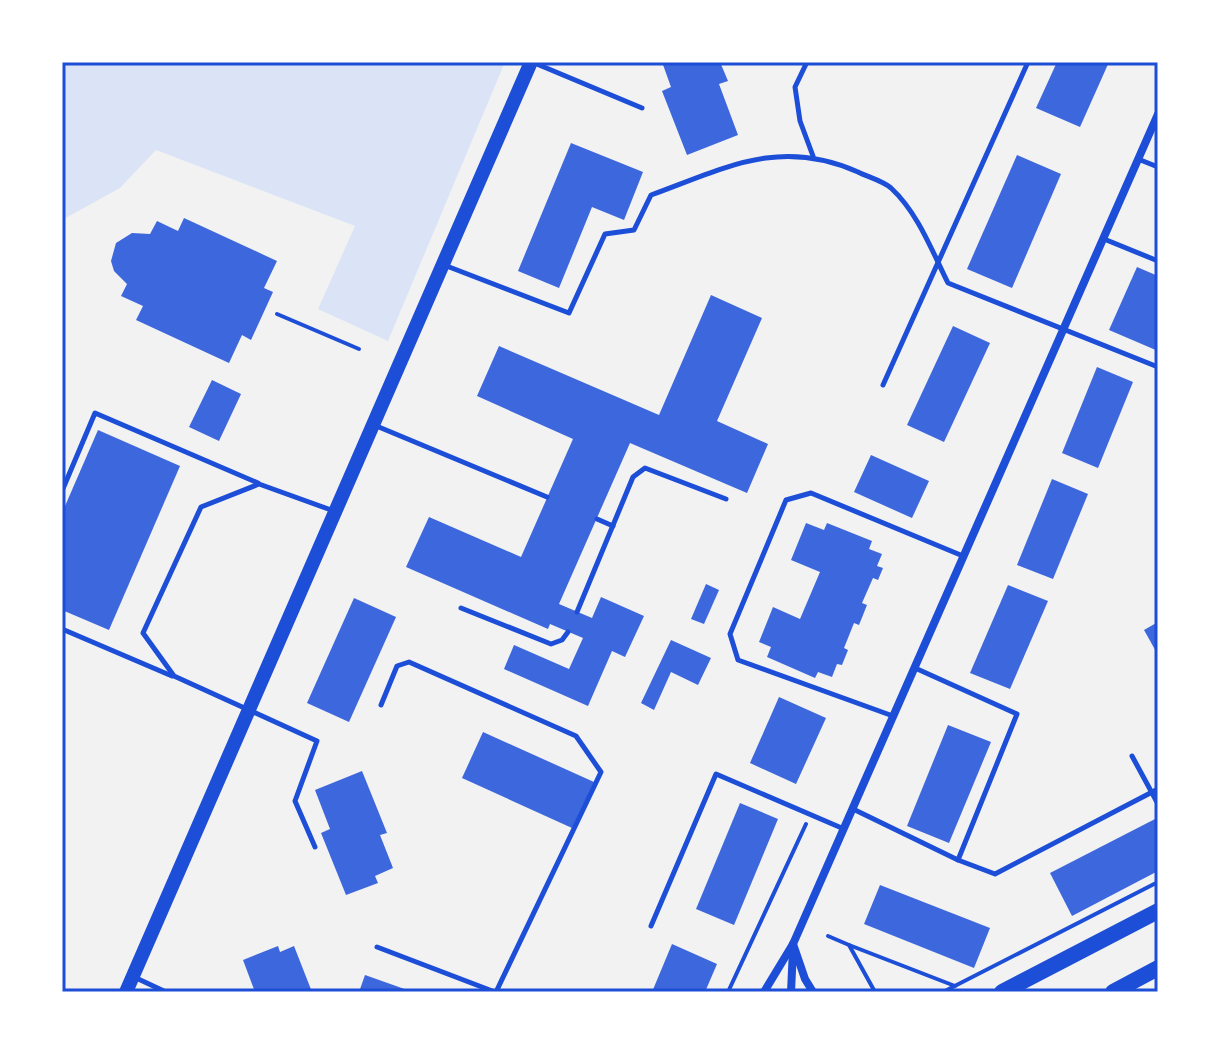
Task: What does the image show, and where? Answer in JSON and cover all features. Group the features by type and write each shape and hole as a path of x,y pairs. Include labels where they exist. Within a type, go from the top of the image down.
{"main road":[{"path":"1002,992 1158,911"},
{"path":"1113,992 1158,968"}],"street":[{"path":"126,992 531,62"},
{"path":"764,992 793,944 1158,114"},
{"path":"791,992 793,944"},
{"path":"793,944 813,992"}],"lane":[{"path":"531,62 642,108"},
{"path":"807,62 795,87 800,121 813,156"},
{"path":"883,385 1028,62"},
{"path":"443,265 569,313 605,234 634,230 651,195 772,155 813,156 890,186 914,215 948,283 1158,367"},
{"path":"1138,159 1158,167"},
{"path":"1103,239 1158,261"},
{"path":"62,491 95,413 259,484 335,512"},
{"path":"373,425 547,497"},
{"path":"577,612 633,477 645,468 726,499"},
{"path":"174,676 143,633 201,507 259,484"},
{"path":"893,716 738,660 730,634 786,500 811,493 963,557"},
{"path":"597,519 613,526"},
{"path":"461,608 551,644 562,640 568,632"},
{"path":"62,629 317,741 295,801 315,847"},
{"path":"377,947 475,989 495,992 601,772 576,736 409,662 397,666 381,705"},
{"path":"915,668 1017,714 958,860"},
{"path":"1132,756 1158,804"},
{"path":"651,926 716,774 844,829"},
{"path":"853,809 958,860 995,874 1158,789"},
{"path":"133,976 166,992"}],"path":[{"path":"277,314 359,349"},
{"path":"728,992 810,815"},
{"path":"943,992 1158,882"},
{"path":"828,936 955,986"},
{"path":"849,945 875,992"}],"shaded area":[{"path":"62,62 505,62 388,341 318,309 355,226 156,150 120,188 62,220"}],"building":[{"path":"662,62 720,62 728,81 719,84 738,135 687,155 662,91 671,87"},
{"path":"1057,62 1109,62 1080,127 1036,108"},
{"path":"571,143 643,172 624,220 592,207 559,288 518,271"},
{"path":"1017,155 1061,174 1012,288 967,269"},
{"path":"184,218 277,261 264,288 273,292 251,340 242,335 229,363 136,320 143,306 121,296 127,284 114,271 111,261 116,243 132,233 150,234 157,221 178,231"},
{"path":"1137,267 1158,276 1158,351 1109,330"},
{"path":"711,295 762,318 717,421 768,444 747,493 630,443 559,604 592,618 601,597 644,616 625,657 612,651 588,706 504,669 514,645 569,669 583,638 550,624 548,629 406,567 429,517 521,557 573,439 477,396 499,346 659,415"},
{"path":"953,326 990,343 944,442 907,425"},
{"path":"1097,367 1133,382 1098,468 1062,453"},
{"path":"212,380 241,394 219,441 189,427"},
{"path":"98,430 180,466 109,630 62,610 62,513"},
{"path":"871,455 929,481 912,518 854,492"},
{"path":"1052,479 1088,494 1053,579 1017,565"},
{"path":"806,523 824,530 827,523 872,541 869,549 882,554 877,566 883,568 878,580 873,578 862,603 867,605 859,625 854,623 844,648 848,650 842,665 837,664 832,677 818,672 815,678 767,657 771,647 759,642 773,607 800,619 820,572 791,560"},
{"path":"706,584 719,590 704,624 691,619"},
{"path":"1008,585 1048,601 1010,689 970,673"},
{"path":"354,598 396,617 349,722 307,703"},
{"path":"1158,622 1158,655 1144,630"},
{"path":"671,640 711,658 698,685 671,672 654,710 641,703"},
{"path":"779,697 826,718 796,784 750,763"},
{"path":"948,725 991,742 949,843 907,826"},
{"path":"483,732 594,782 572,828 462,778"},
{"path":"362,771 387,833 380,835 393,868 375,876 378,883 346,895 321,833 330,829 315,790"},
{"path":"740,803 778,819 734,925 696,909"},
{"path":"1157,818 1158,871 1072,916 1050,873"},
{"path":"880,885 990,928 974,968 864,924"},
{"path":"672,944 717,964 705,992 652,992"},
{"path":"278,946 280,952 294,946 312,992 255,992 243,960"},
{"path":"365,975 413,992 359,992"}]}
